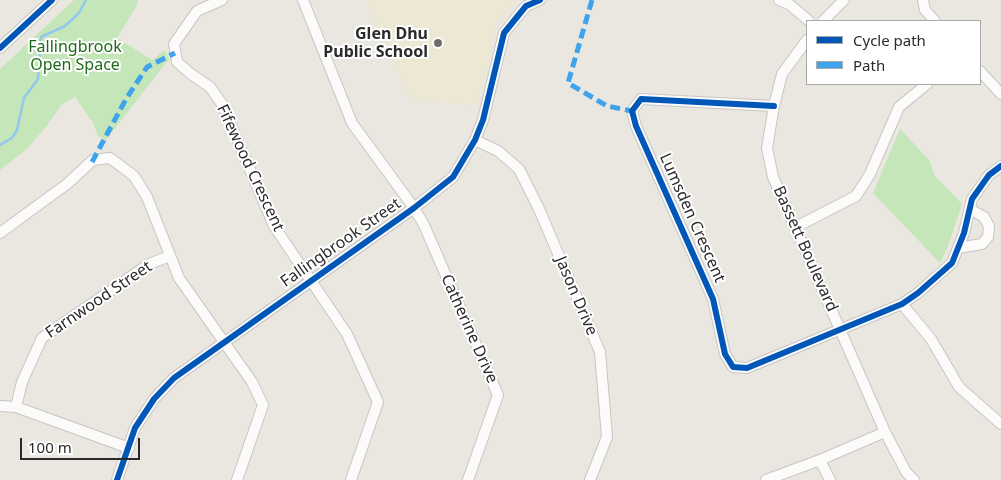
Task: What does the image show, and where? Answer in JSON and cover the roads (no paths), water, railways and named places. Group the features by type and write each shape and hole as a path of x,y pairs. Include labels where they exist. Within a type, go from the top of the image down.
{"street":[{"path":"0,48 52,0"},
{"name":"Fifewood Crescent","path":"222,0 197,11 174,44 178,62 191,74 210,86 222,104 274,226 347,334 378,402 351,480"},
{"path":"304,0 352,123 414,208"},
{"name":"Fallingbrook Street","path":"117,480 135,428 154,399 174,378 414,208 453,177 475,140 483,120 504,33 526,6 540,0"},
{"path":"779,0 789,4 809,20"},
{"path":"824,20 844,0"},
{"path":"923,0 926,10 934,20"},
{"name":"Bassett Boulevard","path":"806,41 782,74 774,106 767,148 773,177 885,432 906,472 914,480"},
{"path":"981,72 1001,94"},
{"path":"796,227 856,196 870,174 899,106 926,85"},
{"name":"Lumsden Crescent","path":"774,106 641,99 632,111 636,126 713,299 725,354 733,367 747,368 841,330"},
{"name":"Jason Drive","path":"475,140 498,151 519,169 539,209 600,352 607,437 590,480"},
{"path":"0,233 68,184 93,160 110,158 134,176 147,197 179,278 252,382 263,405 237,480"},
{"path":"841,330 902,304 918,293 952,263 972,199 989,175 1001,166"},
{"name":"Catherine Drive","path":"414,208 424,225 498,395 468,480"},
{"path":"958,248 982,244 988,237 989,226 984,217 970,208"},
{"name":"Farnwood Street","path":"16,407 22,382 42,338 149,264 170,256"},
{"path":"902,304 931,338 959,387 1001,424"},
{"path":"0,406 16,407 129,448"},
{"path":"766,480 820,460 885,432"},
{"path":"820,460 830,480"}],"waterway":[{"path":"0,145 12,138 17,130 24,98 38,79 41,37 65,26 79,13 86,0"}],"place":[{"name":"Glen Dhu Public School","path":"438,43"}],"park label":[{"name":"Fallingbrook Open Space","path":"75,56"}]}
